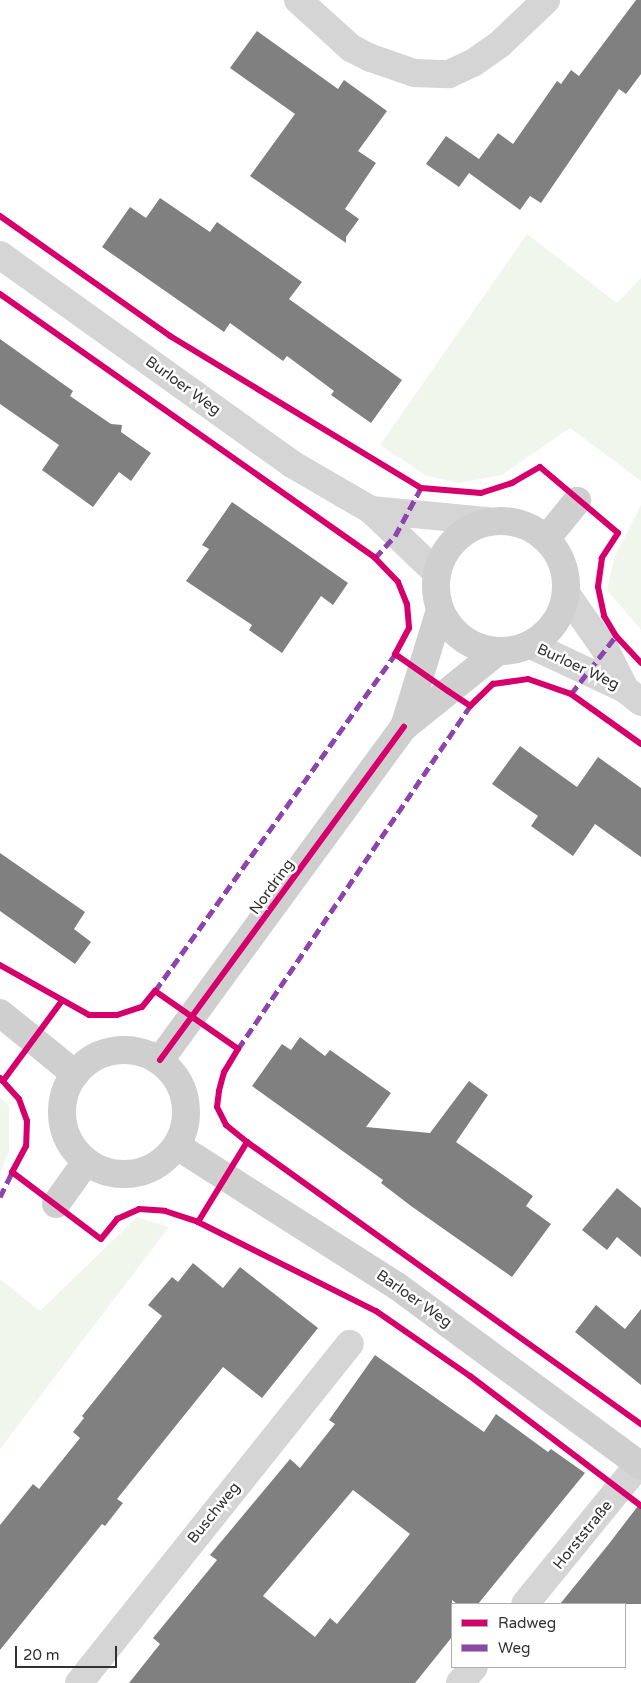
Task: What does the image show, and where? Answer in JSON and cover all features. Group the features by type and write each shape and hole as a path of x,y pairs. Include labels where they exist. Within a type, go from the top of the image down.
{"street":[{"path":"298,0 351,48 371,58 414,74 449,74 473,63 500,44 546,0"},
{"name":"Burloer Weg","path":"0,255 292,464 371,510 437,573"},
{"path":"547,538 577,501"},
{"name":"Burloer Weg","path":"371,510 488,521"},
{"path":"510,520 530,526 547,538 559,555 566,574 567,595 562,613 552,628 531,645 497,652 479,648 463,639 449,626 440,610 436,592 437,573 444,554 455,539 470,528 488,521 510,520"},
{"name":"Burloer Weg","path":"567,595 605,649 633,696"},
{"name":"Nordring","path":"404,727 440,610"},
{"name":"Burloer Weg","path":"531,645 633,696"},
{"name":"Nordring","path":"160,1060 404,727 497,652"},
{"path":"0,1013 75,1074"},
{"path":"123,1049 143,1052 160,1060 174,1074 184,1091 187,1110 184,1128 177,1146 164,1161 145,1171 125,1175 104,1172 86,1162 69,1139 62,1112 65,1093 75,1074 104,1052 123,1049"},
{"name":"Barloer Weg","path":"177,1146 397,1286 640,1464"},
{"path":"56,1204 86,1162"},
{"name":"Buschweg","path":"79,1683 350,1344"},
{"name":"Horststraße","path":"526,1603 640,1464"},
{"path":"460,1683 473,1668"}],"shaded area":[{"path":"527,234 617,303 641,278 641,481 570,428 502,475 459,483 427,476 380,445"},
{"path":"641,505 641,630 607,590 615,556"},
{"path":"0,1097 9,1106 9,1151 0,1173"},
{"path":"137,1217 169,1227 0,1449 0,1279 40,1311"}],"building":[{"path":"636,0 641,0 641,74 626,94 619,89 541,203 530,196 520,210 469,173 459,187 426,164 446,136 479,159 498,133 513,144 557,81 561,84 571,70 579,76"},
{"path":"257,31 338,89 344,80 387,111 358,151 376,163 345,209 359,219 346,237 346,243 250,176 295,114 230,68"},
{"path":"160,198 210,232 217,222 302,282 289,299 402,380 371,423 331,395 334,391 287,356 283,361 230,323 224,332 102,247 130,207 146,218"},
{"path":"0,339 73,391 70,396 111,424 122,425 121,432 151,453 131,481 119,472 93,507 42,470 59,445 0,404"},
{"path":"232,502 348,583 333,605 321,596 282,653 249,630 252,625 186,581 209,549 202,545"},
{"path":"520,746 577,787 598,757 641,788 641,857 595,824 573,856 531,826 538,816 492,784"},
{"path":"0,853 85,912 74,929 91,942 75,964 0,911"},
{"path":"300,1037 325,1056 330,1050 391,1093 366,1127 430,1133 469,1081 488,1095 456,1142 533,1196 526,1206 551,1224 512,1277 411,1206 381,1183 383,1180 252,1086 282,1044 291,1050"},
{"path":"617,1188 641,1208 641,1257 617,1237 607,1250 582,1230"},
{"path":"193,1263 223,1288 240,1267 318,1328 262,1398 223,1367 117,1499 123,1503 105,1526 102,1524 0,1650 0,1525 33,1484 39,1489 80,1438 73,1432 84,1418 82,1416 162,1316 148,1305 172,1277 178,1282"},
{"path":"596,1305 625,1329 641,1309 641,1385 575,1332"},
{"path":"375,1355 484,1432 496,1414 548,1452 551,1449 585,1473 479,1603 456,1603 452,1600 451,1638 415,1683 129,1683 160,1644 153,1638 217,1560 210,1555 290,1459 300,1468 335,1424 329,1420","holes":["353,1490 410,1534 337,1624 330,1618 315,1637 263,1596"]},
{"path":"641,1502 641,1604 561,1603"}],"marked path":[{"path":"375,558 395,536 421,488"},
{"path":"571,694 616,636"},
{"path":"155,991 395,654"},
{"path":"238,1049 470,706"},
{"path":"0,1197 12,1172"}],"cycle path":[{"path":"0,216 170,336 421,488 481,493 512,483 540,467 618,533 602,558 598,587 604,616 616,636 641,663"},
{"path":"0,294 375,558 398,582 407,604 409,628 395,654 470,706 493,684 528,679 571,694 641,744"},
{"path":"160,1060 404,727"},
{"path":"0,965 89,1015 117,1015 142,1007 155,991 238,1049 224,1072 219,1091 217,1107 226,1125 247,1142 641,1424"},
{"path":"3,1081 61,1002"},
{"path":"0,1078 19,1099 27,1121 26,1146 12,1172 101,1239 117,1219 139,1209 165,1211 198,1222 376,1311 470,1376 641,1506"},
{"path":"198,1222 247,1142"}]}
